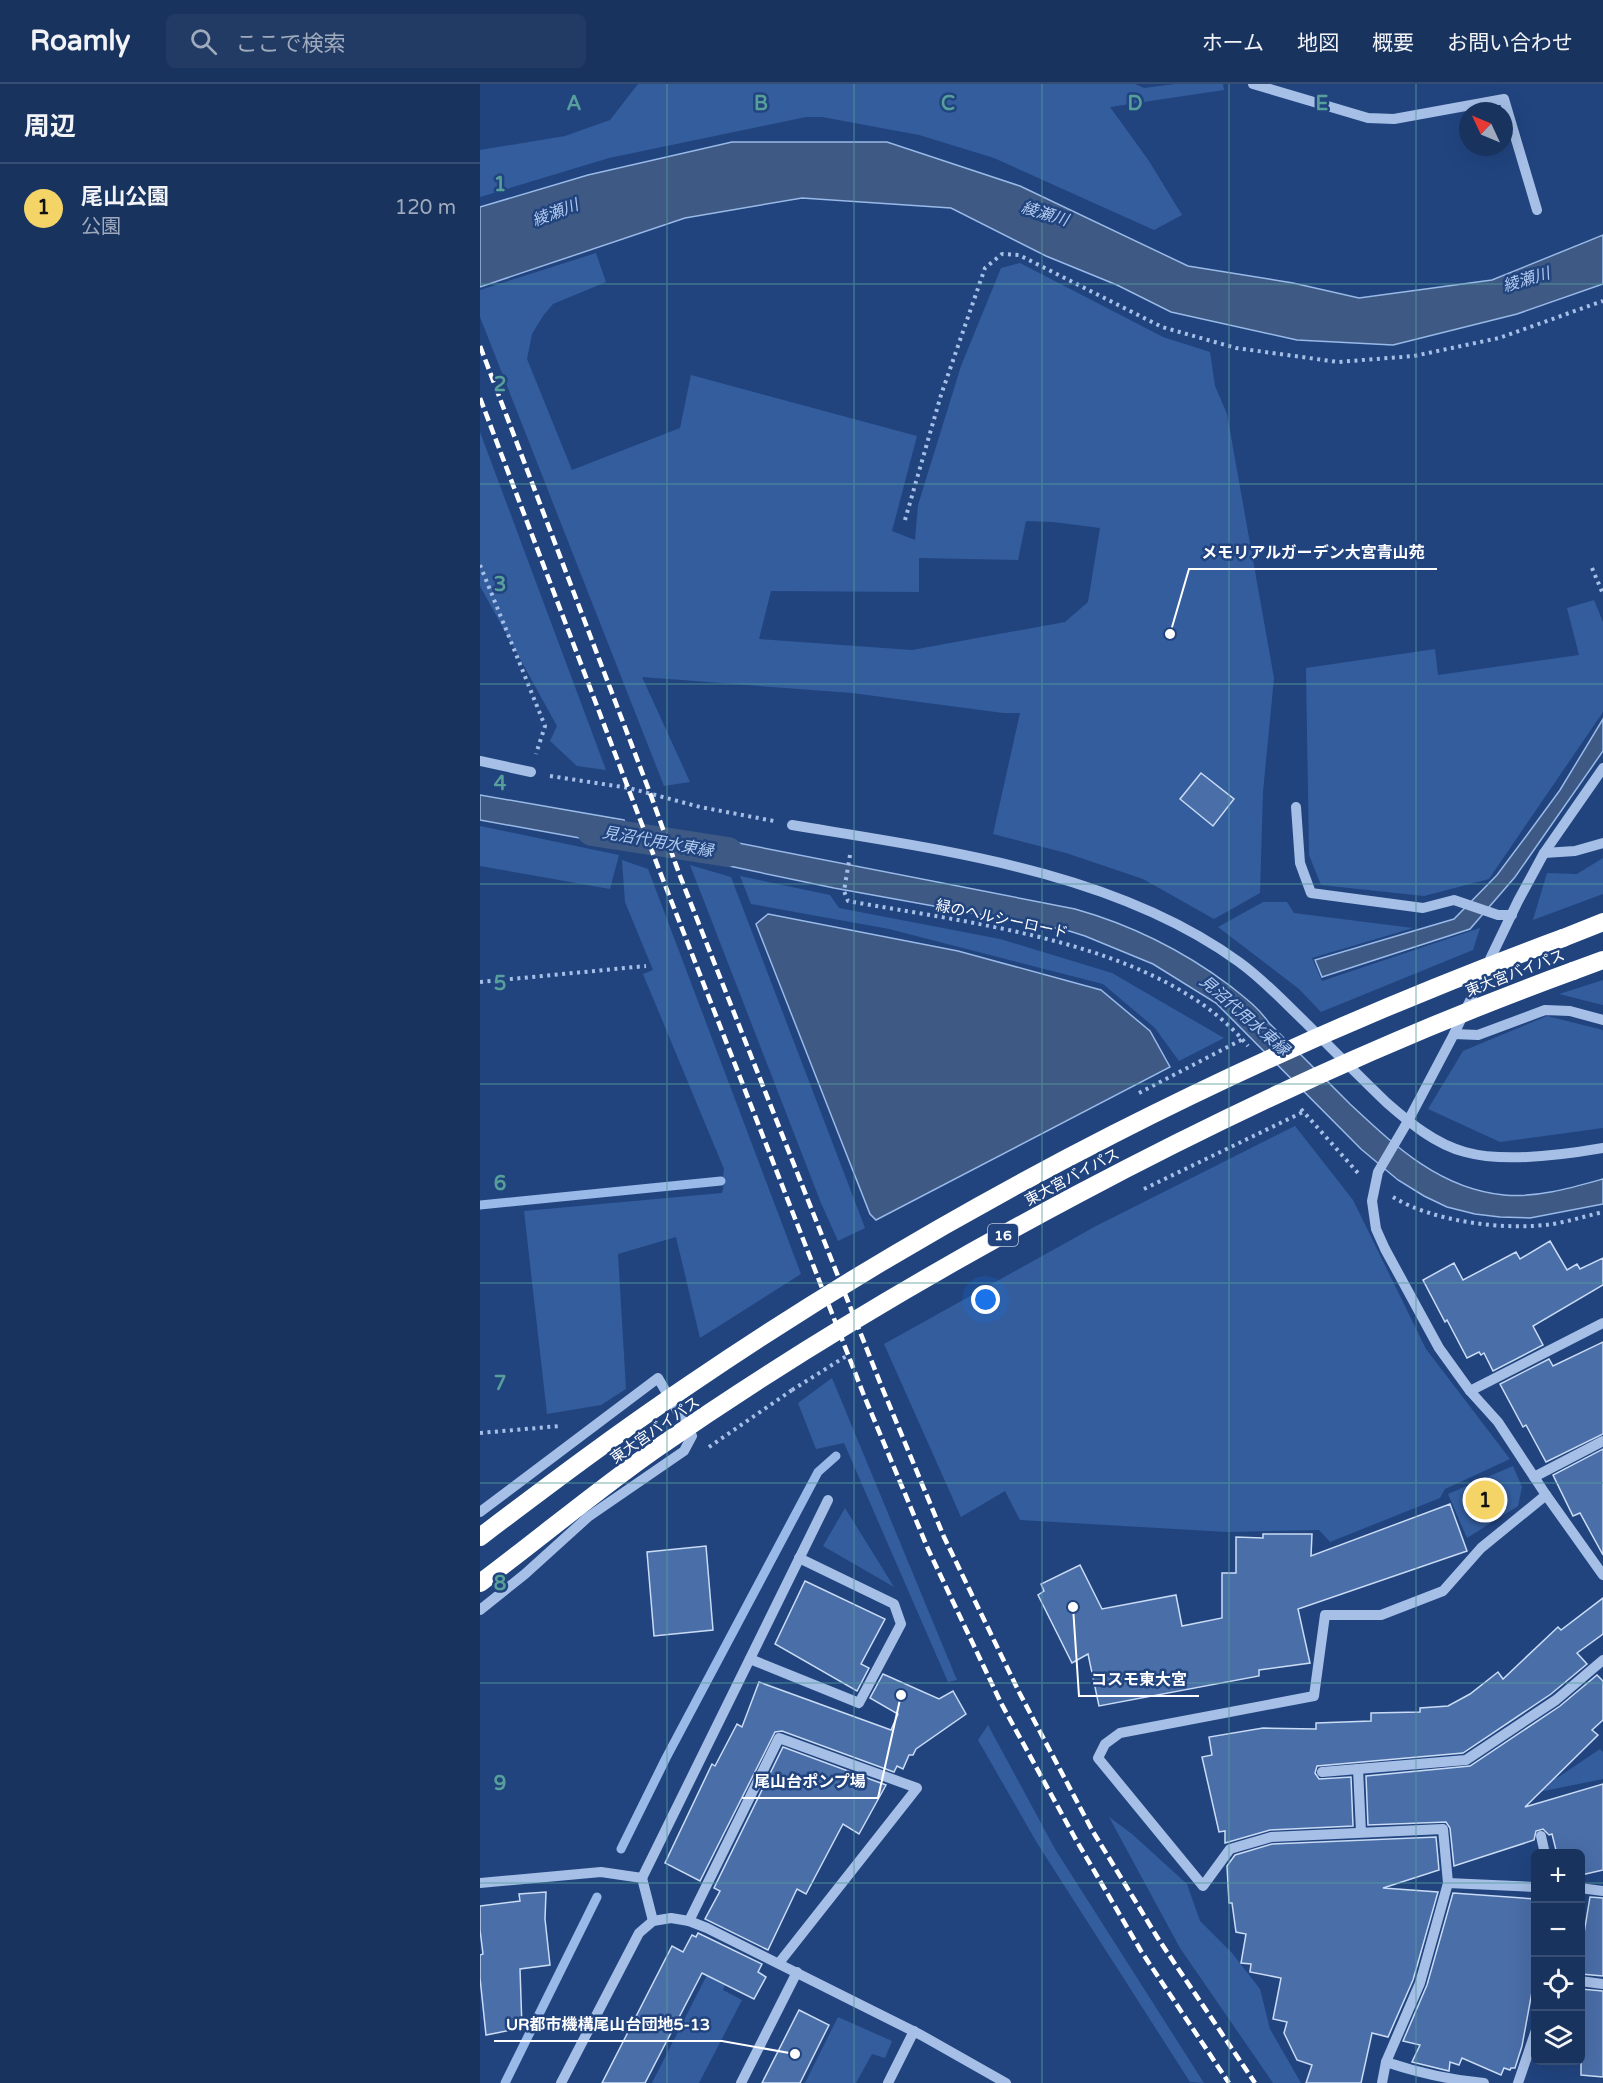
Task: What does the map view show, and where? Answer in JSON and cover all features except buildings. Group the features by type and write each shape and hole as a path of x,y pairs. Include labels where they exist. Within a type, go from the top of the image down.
{"highway":[{"name":"東大宮バイパス","path":"480,1537 631,1425 754,1342 905,1249 1039,1174 1226,1080 1334,1031 1420,994 1603,922"},
{"name":"東大宮バイパス","path":"480,1583 654,1450 785,1363 912,1286 1028,1220 1271,1096 1444,1020 1603,960"}],"street":[{"path":"1253,84 1368,118 1394,119 1504,99 1537,210"},
{"path":"480,761 531,772"},
{"path":"1603,768 1544,854 1454,1034 1378,1172 1372,1201 1376,1229 1385,1249 1438,1347 1470,1391 1498,1422 1603,1575"},
{"path":"1296,807 1300,863 1311,893 1424,908 1454,900 1498,915 1512,915"},
{"path":"792,825 924,847 1043,873 1132,904 1192,932 1262,980 1408,1121 1429,1136 1463,1152 1504,1158 1603,1148"},
{"path":"1544,854 1575,851 1603,843"},
{"path":"1454,1034 1478,1035 1545,1010 1570,1011 1603,1020"},
{"path":"1470,1391 1603,1323"},
{"path":"480,1512 658,1378 692,1436 684,1451 588,1517 525,1574 480,1610"},
{"path":"1534,1477 1603,1442"},
{"path":"1382,2083 1386,2062 1420,1983 1448,1883 1443,1829 1271,1837 1230,1849 1203,1886 1098,1758 1105,1744 1120,1733 1314,1695 1325,1615 1381,1615 1443,1591 1481,1548 1546,1495"},
{"path":"653,1921 642,1878 828,1500"},
{"path":"750,1659 859,1703 901,1624 894,1604 799,1558"},
{"path":"1322,1772 1466,1760 1556,1700 1603,1660"},
{"path":"689,1921 779,1738 917,1788 779,1963"},
{"path":"1358,1768 1361,1832"},
{"path":"1541,1836 1544,1849"},
{"path":"480,1882 601,1872 642,1878"},
{"path":"1448,1883 1531,1887"},
{"path":"1585,1892 1603,1891"},
{"path":"561,2083 639,1933 653,1921 671,1918 689,1921 779,1963 914,2031 1006,2083"},
{"path":"741,2083 797,1972"},
{"path":"1585,1982 1603,1984"},
{"path":"888,2083 914,2031"},
{"path":"1518,2083 1531,2045"},
{"path":"1386,2062 1449,2080 1484,2083"}],"path":[{"path":"905,520 941,395 985,268 1002,254 1019,255 1162,327 1236,348 1338,362 1414,356 1499,338 1603,301"},
{"path":"480,565 545,726 531,772 629,788 700,807 792,825"},
{"path":"1592,568 1603,594"},
{"name":"緑のヘルシーロード","path":"848,862 844,891 848,901 1049,938 1140,969 1182,991 1211,1011 1251,1049"},
{"path":"480,982 646,966"},
{"path":"1296,1103 1358,1173"},
{"path":"1138,1192 1303,1112"},
{"path":"1398,1200 1433,1214 1489,1224 1552,1224 1603,1212"},
{"path":"480,1433 599,1422"}],"shaded area":[{"path":"638,84 1135,84 1144,88 1175,84 1223,84 1224,90 1110,107 1149,161 1182,215 1154,230 994,158 919,135 822,117 806,117 609,158 480,197 480,150 565,136 610,120"},
{"path":"596,253 606,282 553,304 532,334 527,359 572,470 680,428 691,375 917,436 892,531 915,540 918,505 961,366 1001,268 1020,263 1163,337 1210,352 1215,386 1227,414 1274,678 1263,792 1260,893 1214,919 1143,879 1066,853 993,834 1020,713 1003,713 852,693 642,677 690,782 664,786 480,317 480,290","holes":["1026,521 1100,528 1088,602 1065,622 912,650 759,639 771,591 919,592 919,558 1018,560"]},
{"path":"480,432 606,770 577,766 550,741 557,726 480,586"},
{"path":"1594,600 1603,622 1603,712 1489,879 1424,896 1321,885 1309,855 1306,668 1435,649 1438,675 1579,655 1567,608"},
{"path":"480,826 619,855 610,889 480,866"},
{"path":"1603,858 1603,894 1533,920 1547,873 1577,874"},
{"path":"622,860 648,869 801,1274 700,1338 676,1237 618,1254 626,1389 601,1405 547,1414 524,1211 722,1193 723,1187 724,1169 643,974 653,970 625,902"},
{"path":"690,865 731,877 865,1228 838,1241 821,1203"},
{"path":"740,876 830,895 839,908 1000,939 1112,973 1224,1038 1179,1061 1155,1028 1103,984 889,929 751,904"},
{"path":"1263,902 1287,902 1294,913 1413,928 1312,958 1322,981 1480,928 1473,950 1321,1012 1299,989 1218,927"},
{"path":"1603,980 1603,1005 1559,994"},
{"path":"1547,1016 1603,1030 1603,1128 1500,1142 1428,1109 1463,1051"},
{"path":"1295,1126 1353,1200 1426,1349 1510,1459 1445,1489 1440,1498 1330,1542 1319,1530 1227,1532 1020,1520 1005,1491 961,1517 884,1344 1096,1226"},
{"path":"832,1378 957,1680 948,1682 844,1443 816,1449 798,1403"},
{"path":"1513,1466 1522,1487 1518,1506 1467,1538 1448,1494"},
{"path":"845,1508 894,1587 823,1546"},
{"path":"988,1725 1055,1849 1204,2083 1190,2082 1037,1843 978,1740"},
{"path":"1600,1749 1603,1752 1603,1779 1539,1792 1554,1775 1557,1778"},
{"path":"1109,1817 1132,1834 1187,1884 1200,1921 1232,1953 1260,1989 1270,2029 1301,2083 1273,2083 1180,1948"},
{"path":"711,1967 728,1977 723,1990 742,2000 699,2083 652,2083"},
{"path":"838,2017 892,2041 885,2058 872,2054 856,2083 805,2083"}],"water":[{"name":"綾瀬川","path":"732,142 887,142 1020,186 1188,266 1293,283 1359,298 1492,280 1603,235 1603,284 1517,314 1393,345 1297,340 1171,312 1117,285 1046,256 951,208 802,198 685,218 480,287 480,207 588,175"},
{"path":"1603,719 1603,751 1515,877 1470,929 1322,977 1315,960 1454,919 1497,875 1527,835 1560,790"},
{"path":"480,795 624,820 635,848 480,820"},
{"path":"682,832 1075,909 1136,931 1175,950 1229,985 1255,1007 1367,1120 1402,1150 1439,1175 1481,1191 1516,1196 1554,1192 1603,1179 1603,1204 1530,1218 1475,1214 1447,1207 1398,1180 1361,1149 1216,1003 1153,964 1066,930 834,888 691,858"},
{"path":"768,914 958,951 1101,990 1150,1031 1170,1067 876,1220 870,1214 756,924"}],"waterway":[{"name":"見沼代用水東縁","path":"592,831 728,852"},
{"path":"480,1205 721,1181"},
{"path":"621,1849 666,1758 818,1472 836,1456"},
{"path":"505,2083 597,1897"}],"railway":[{"path":"480,346 680,876 881,1385 944,1537 1019,1692 1092,1830 1159,1940 1255,2083"},
{"path":"480,398 660,872 863,1393 928,1549 1001,1703 1075,1838 1141,1951 1229,2083"}],"place":[{"name":"メモリアルガーデン大宮青山苑","path":"1170,634"},
{"name":"尾山公園","path":"1485,1500"},
{"name":"コスモ東大宮","path":"1073,1607"},
{"name":"尾山台ポンプ場","path":"901,1695"},
{"name":"UR都市機構尾山台団地5-13","path":"795,2054"}]}
